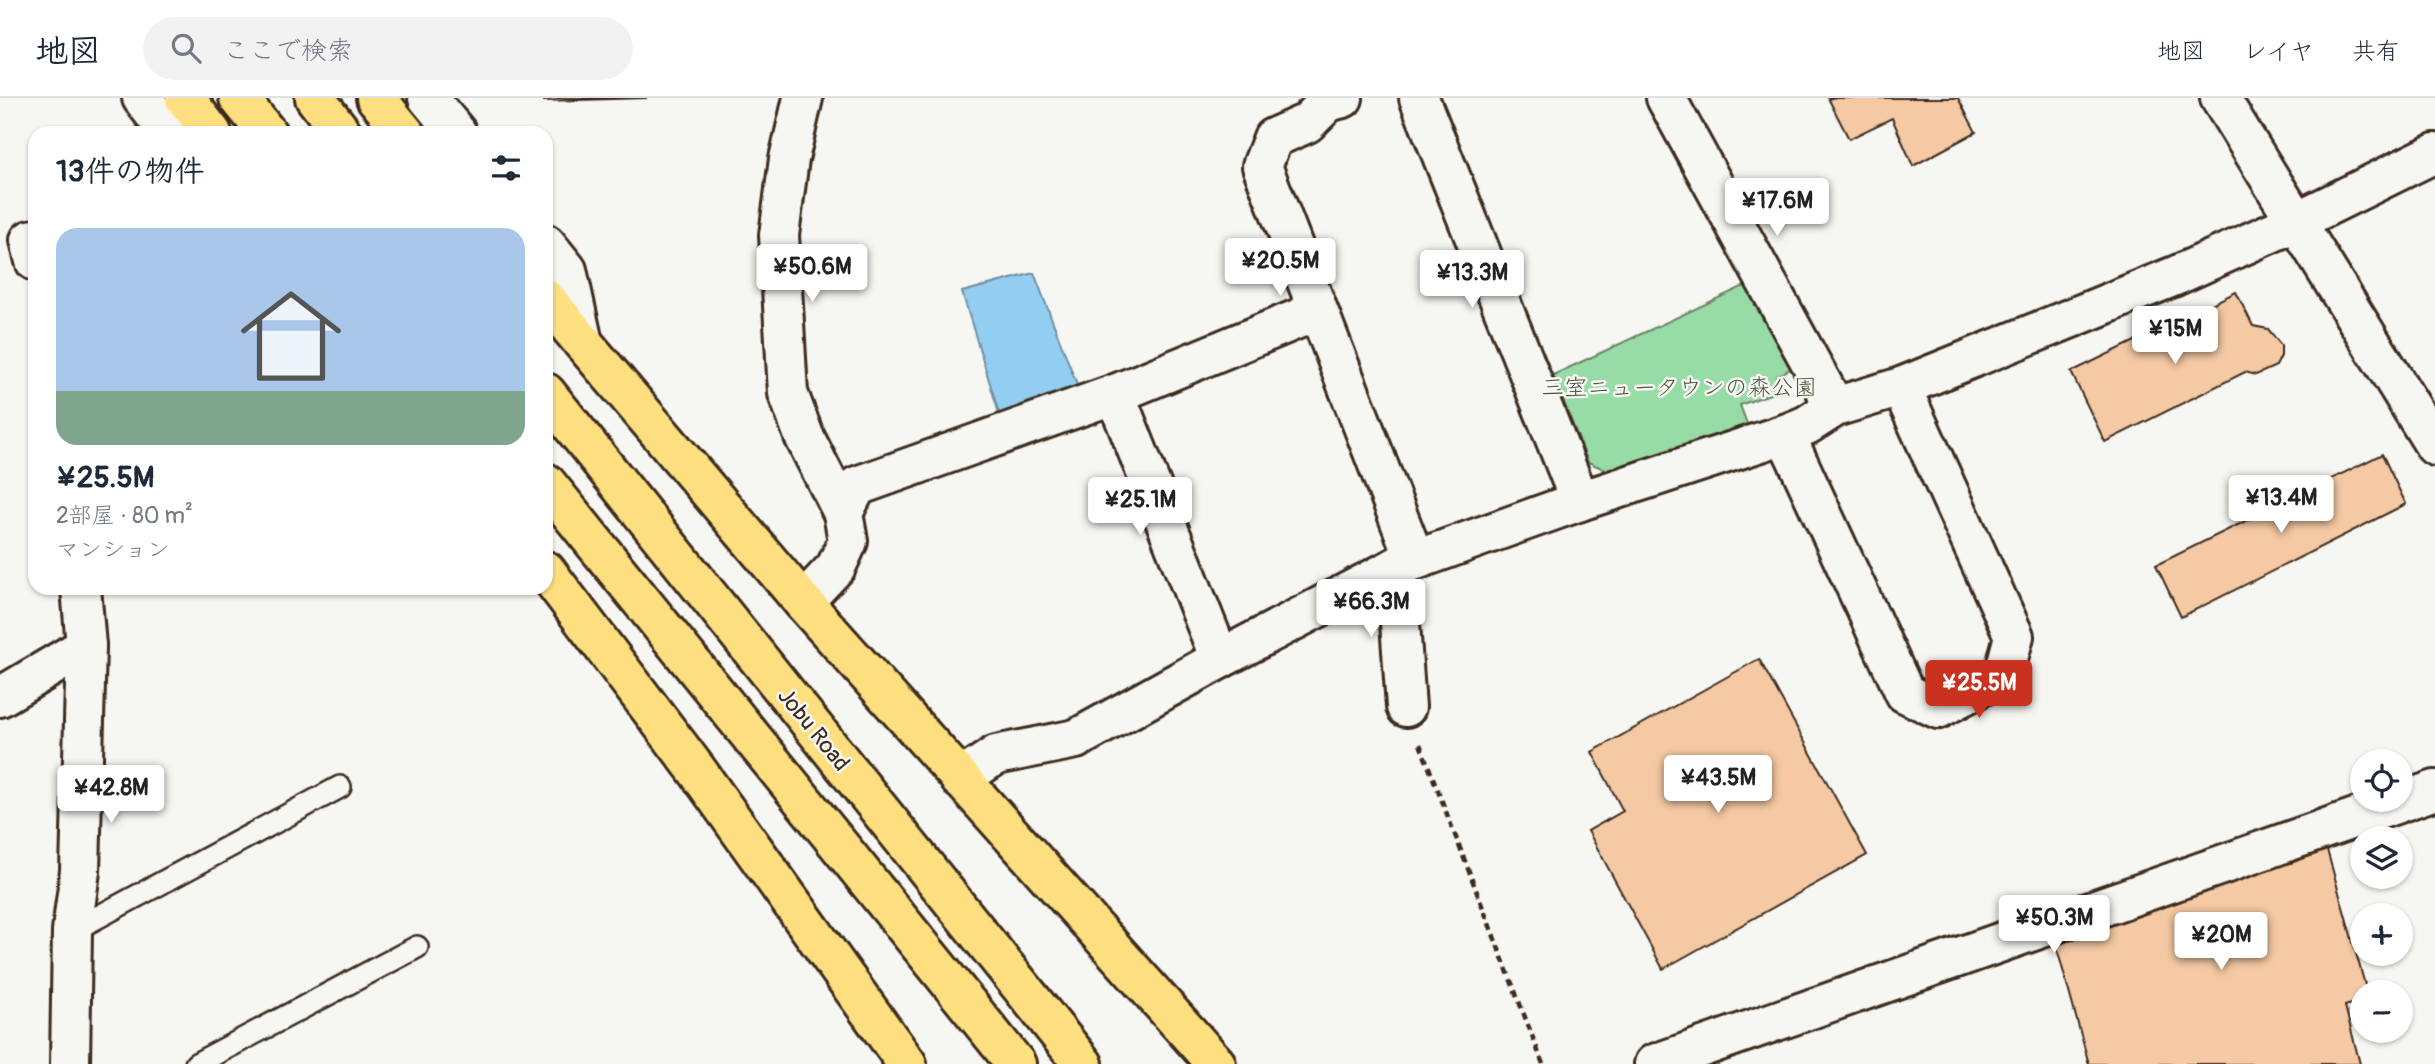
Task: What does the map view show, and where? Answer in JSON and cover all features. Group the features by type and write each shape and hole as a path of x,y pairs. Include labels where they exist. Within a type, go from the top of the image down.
{"highway":[{"path":"185,98 207,126"},
{"path":"239,98 261,126"},
{"path":"315,98 337,126"},
{"path":"376,98 399,126"},
{"path":"553,307 803,602 1216,1064"},
{"name":"Jobu Road","path":"553,402 1083,1064"},
{"path":"553,492 1010,1057"},
{"path":"553,580 696,769 907,1064"}],"street":[{"path":"142,98 164,126"},
{"path":"428,98 451,126"},
{"path":"803,98 789,159 779,235 788,393 804,436 843,513 848,541 836,568 803,602"},
{"path":"1419,98 1580,501"},
{"path":"1666,98 1835,407"},
{"path":"2220,98 2435,446"},
{"path":"1332,99 1307,123 1273,138 1262,166 1317,311 1405,563 1406,707"},
{"path":"960,779 996,755 1076,739 1220,659 1405,563 1580,501 1785,434 1807,425 1835,407 1901,387 2175,276 2295,222 2435,153"},
{"path":"553,253 567,270 583,343"},
{"path":"843,513 857,486 1115,394 1317,311"},
{"path":"1785,434 1905,693 1938,709 2004,674 2014,636 1901,387"},
{"path":"1115,394 1220,659"},
{"path":"70,1064 72,931 80,872 86,646 82,595"},
{"path":"0,697 86,646"},
{"path":"1654,1064 2435,790"}],"lane":[{"path":"72,931 341,787"},
{"path":"196,1064 417,947"}],"path":[{"path":"1406,707 1543,1064"}],"green space":[{"name":"三室ニュータウンの森公園","path":"1744,286 1752,290 1795,366 1776,377 1781,390 1740,405 1749,429 1617,475 1588,462 1553,375"}],"water":[{"path":"1034,273 1079,390 1002,423 962,292"}],"building":[{"path":"543,98 647,98 544,101"},
{"path":"1828,98 1958,98 1976,132 1913,166 1892,118 1849,139"},
{"path":"2236,292 2253,326 2268,329 2281,345 2281,356 2276,366 2256,375 2245,372 2105,442 2071,372"},
{"path":"2382,454 2406,504 2181,617 2156,565"},
{"path":"1759,659 1867,855 1663,969 1588,831 1623,811 1592,752"},
{"path":"2325,843 2350,932 2350,966 2360,966 2364,980 2350,980 2350,1005 2345,1006 2350,1025 2350,1043 2355,1043 2360,1064 2089,1064 2053,934"}]}
